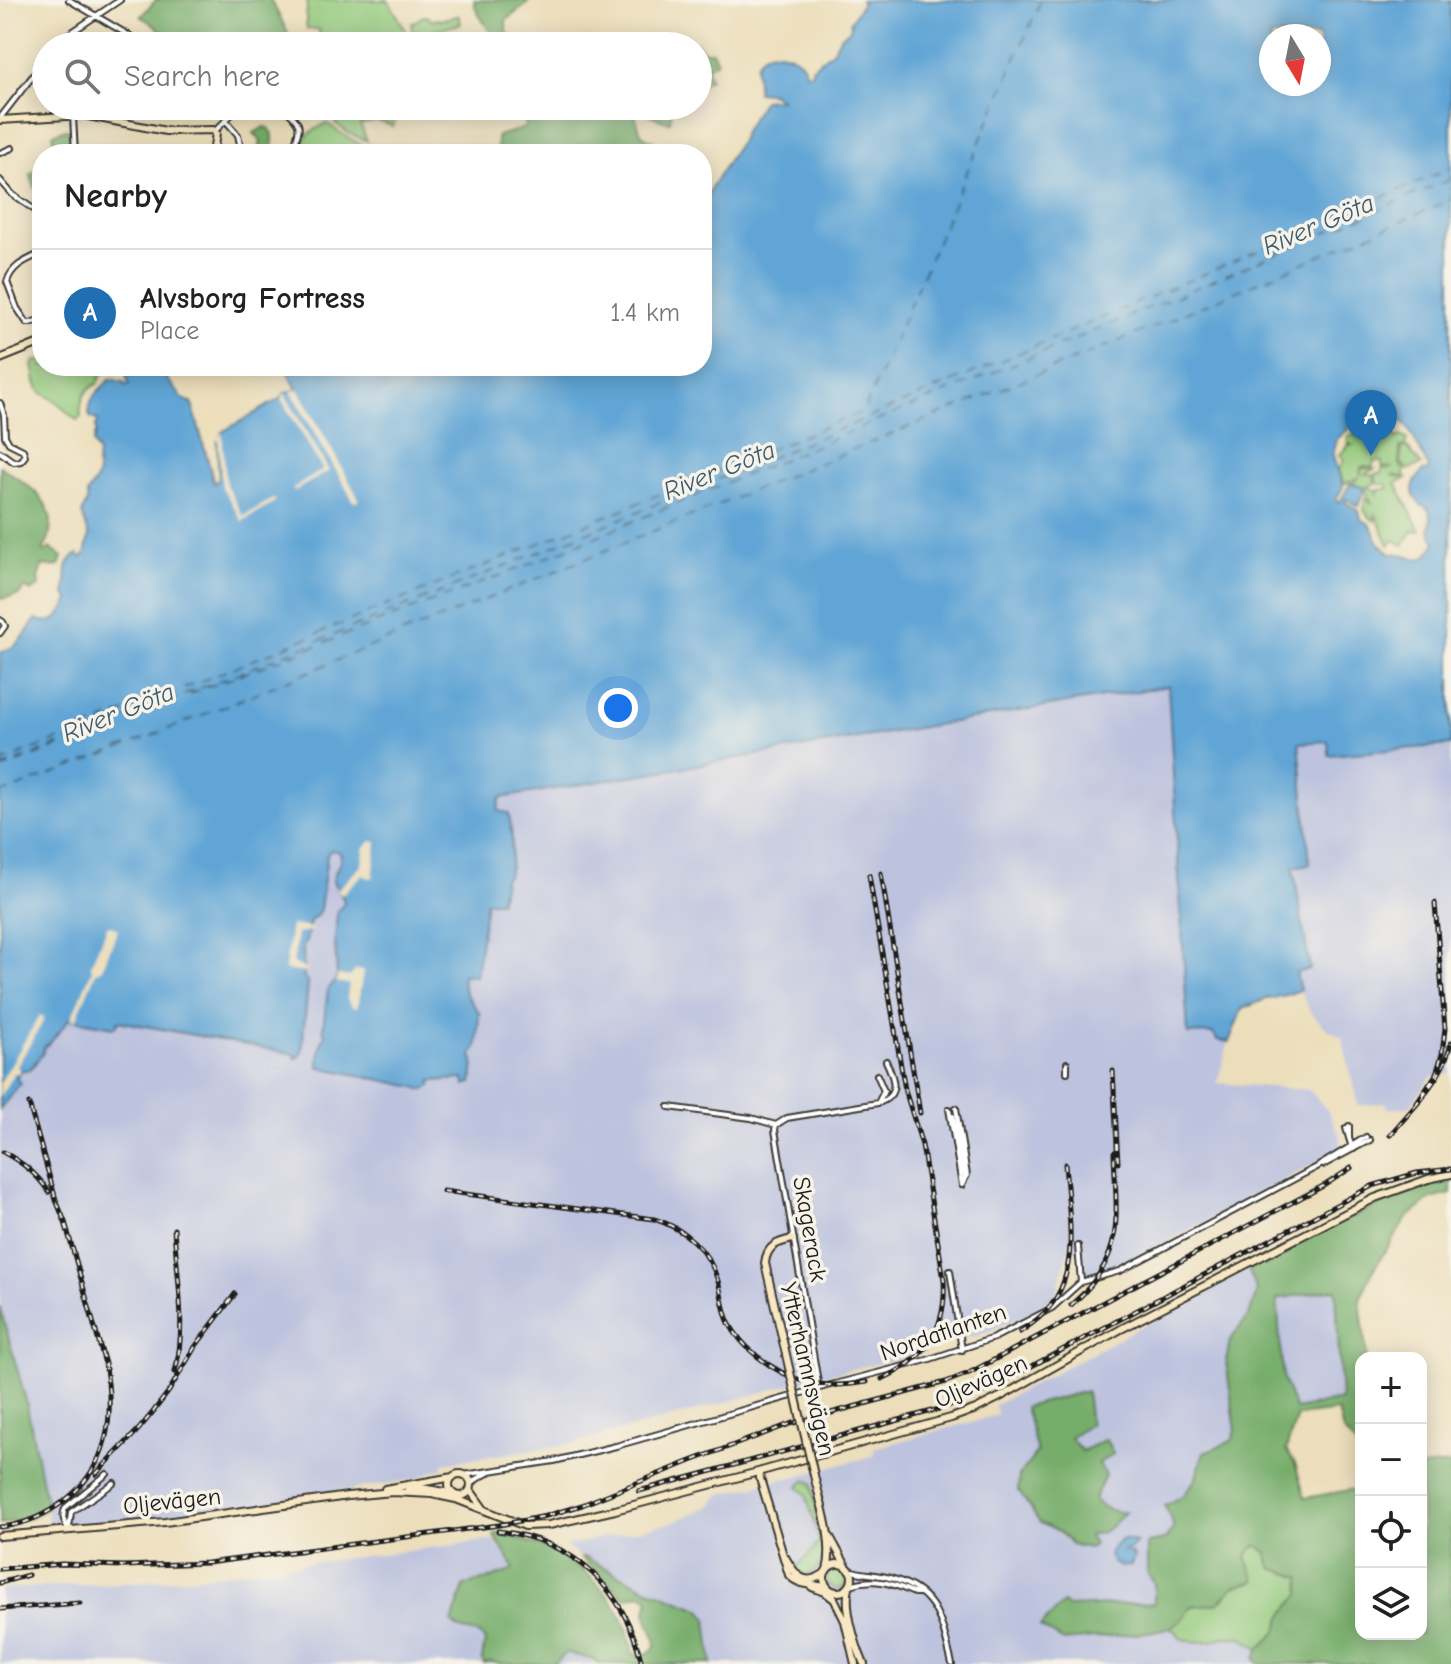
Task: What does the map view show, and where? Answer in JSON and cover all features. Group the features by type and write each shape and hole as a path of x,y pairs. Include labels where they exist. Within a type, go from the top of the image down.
{"street":[{"path":"69,0 122,32"},
{"path":"72,32 120,0"},
{"path":"0,119 32,77"},
{"path":"0,119 32,117"},
{"path":"73,120 74,144"},
{"path":"112,120 166,131 215,131 226,121 238,135 240,144"},
{"path":"296,120 300,126 296,144"},
{"path":"215,131 215,144"},
{"path":"0,153 12,148"},
{"path":"0,180 13,195 32,208"},
{"path":"32,258 17,266 9,274 7,282 17,308 27,323 32,322"},
{"path":"0,359 32,346"},
{"path":"0,403 5,436 9,443 23,450 25,456 21,461 14,462 0,452"},
{"path":"0,620 5,626 0,633"},
{"path":"669,1107 751,1118 776,1125 787,1118 878,1103 889,1098 894,1078 886,1061"},
{"path":"1067,1063 1067,1072"},
{"path":"877,1075 884,1091 878,1103"},
{"path":"952,1109 965,1181"},
{"name":"Skagerack","path":"776,1125 819,1388"},
{"path":"1347,1127 1351,1145"},
{"name":"Nordatlanten","path":"464,1475 570,1458 962,1350 1040,1315 1081,1282 1120,1271 1368,1138"},
{"name":"Oljevägen","path":"392,1492 456,1499 525,1526 549,1525 758,1472 951,1418 976,1409 1121,1329 1375,1198 1451,1174"},
{"name":"Ytterhamnsvägen","path":"793,1239 771,1247 765,1263 825,1523 829,1551 826,1571"},
{"path":"1078,1246 1081,1282"},
{"path":"950,1271 962,1350"},
{"name":"Nordatlanten","path":"470,1488 483,1475 494,1471"},
{"path":"758,1472 789,1575 797,1582 825,1592 835,1601"},
{"path":"69,1530 64,1522 64,1510 107,1474"},
{"name":"Oljevägen","path":"0,1536 205,1517 431,1482 457,1474 469,1480 470,1488 483,1508"},
{"path":"451,1493 448,1485 453,1477"},
{"path":"69,1530 71,1512 114,1483"},
{"name":"Oljevägen","path":"348,1496 421,1488 470,1499 495,1514"},
{"path":"461,1497 470,1488"},
{"name":"Ytterhamnsvägen","path":"825,1523 836,1550 848,1568"},
{"path":"779,1542 796,1575 808,1580 837,1564 916,1588 940,1617 952,1664"},
{"path":"848,1568 852,1578 847,1597 848,1610 864,1664"},
{"path":"826,1571 824,1582 845,1621 855,1664"},
{"path":"805,1585 814,1584 839,1592 849,1586 874,1580 920,1593"}],"shaded area":[{"path":"1169,686 1188,1034 1213,1033 1217,1040 1229,1042 1217,1083 1309,1090 1328,1111 1340,1135 1342,1149 1114,1270 1086,1276 1083,1258 1070,1245 1057,1291 1050,1301 1023,1317 975,1337 953,1339 925,1352 821,1376 566,1445 443,1463 443,1469 416,1479 231,1509 104,1522 48,1524 26,1401 0,1307 0,1109 20,1083 16,1078 20,1071 31,1070 43,1054 44,1047 69,1019 116,1026 117,1020 295,1055 295,1058 302,1051 307,1004 303,946 310,921 320,910 327,855 335,850 340,852 341,859 334,886 344,903 337,912 337,975 336,982 328,989 322,1040 423,1090 431,1081 465,1079 470,1085 479,1012 463,990 462,982 463,975 476,976 486,900 500,901 512,836 509,813 498,811 500,798"},
{"path":"1328,740 1330,755 1451,745 1451,1072 1440,1077 1432,1076 1408,1107 1389,1109 1386,1103 1358,1106 1342,1037 1327,1029 1310,1012 1296,972 1293,866 1310,864 1299,743"},
{"path":"1248,1269 1257,1290 1249,1316 1230,1340 1226,1362 1236,1430 1232,1441 1204,1452 1196,1478 1184,1496 1166,1506 1174,1527 1165,1540 1147,1543 1147,1573 1154,1583 1154,1603 1068,1607 1063,1604 1040,1627 1143,1633 1169,1628 1211,1641 1223,1637 1243,1637 1259,1649 1255,1659 1260,1664 895,1664 885,1659 841,1664 712,1664 710,1645 657,1593 581,1558 565,1546 674,1522 710,1506 720,1494 875,1455 874,1448 997,1415 995,1405","holes":["1069,1437 1082,1451 1106,1439 1098,1463 1105,1475 1094,1499 1113,1512 1123,1512 1099,1535 1091,1534 1071,1545 1061,1533 1040,1523 1019,1475 1037,1452"]},
{"path":"1336,1289 1341,1401 1295,1409 1283,1379 1277,1299"},
{"path":"494,1540 595,1664 0,1664 0,1589 198,1577"}],"green space":[{"path":"156,0 270,0 287,32 163,32 141,16"},
{"path":"308,0 388,0 407,32 319,32 319,29 307,29"},
{"path":"474,0 529,0 506,20 508,32 490,32"},
{"path":"424,16 432,21 459,16 461,24 430,32 412,32 412,23"},
{"path":"336,120 358,120 367,141 348,133 335,123"},
{"path":"361,120 395,120 393,126 377,121"},
{"path":"525,120 637,120 641,133 656,144 497,144 497,136 526,125"},
{"path":"328,124 360,144 302,144 315,130"},
{"path":"264,127 269,128 273,134 273,144 260,144 254,133"},
{"path":"68,130 71,144 52,144 53,134"},
{"path":"35,376 101,376 86,393 81,417 77,420 40,391"},
{"path":"1379,412 1384,419 1382,425 1397,438 1407,439 1405,446 1400,447 1399,465 1405,477 1392,475 1406,479 1396,483 1420,531 1413,531 1403,545 1394,540 1389,545 1375,513 1375,521 1365,511 1366,498 1372,504 1364,487 1350,483 1355,483 1360,477 1344,484 1339,469 1344,460 1339,455 1352,445 1347,437 1358,436 1353,429 1367,418 1373,419","holes":["1374,461 1382,462 1382,467 1393,468 1376,473 1377,484 1386,484 1388,489 1378,490 1378,496 1376,490 1366,487 1375,484 1374,475 1365,474 1375,469 1362,468 1360,475 1361,467 1373,467"]},
{"path":"1407,447 1421,465 1406,470 1400,464 1402,448"},
{"path":"0,466 43,501 51,522 43,551 50,548 62,557 59,566 42,566 36,589 31,591 25,587 19,595 0,599"},
{"path":"1451,1182 1451,1194 1431,1199 1407,1218 1373,1270 1360,1299 1366,1352 1355,1352 1355,1445 1343,1431 1338,1411 1297,1416 1286,1450 1295,1463 1305,1498 1355,1489 1355,1640 1427,1640 1427,1466 1451,1464 1451,1661 1443,1664 1260,1664 1255,1659 1259,1649 1276,1633 1283,1615 1300,1594 1301,1578 1272,1568 1266,1552 1257,1545 1246,1558 1255,1581 1233,1587 1219,1603 1192,1606 1181,1620 1169,1628 1064,1641 1040,1627 1063,1603 1068,1607 1154,1603 1154,1583 1147,1573 1147,1543 1165,1540 1174,1527 1165,1506 1184,1495 1196,1478 1204,1452 1232,1441 1236,1430 1226,1362 1230,1340 1249,1316 1257,1291 1248,1269 1358,1214 1427,1187","holes":["1336,1289 1341,1400 1295,1409 1283,1379 1277,1299"]},
{"path":"0,1307 26,1401 47,1508 31,1518 0,1524"},
{"path":"1086,1391 1090,1424 1070,1438 1082,1451 1106,1439 1113,1454 1099,1463 1105,1475 1094,1499 1108,1509 1125,1512 1106,1530 1091,1534 1089,1537 1094,1544 1090,1548 1071,1545 1061,1533 1040,1523 1018,1490 1019,1476 1037,1452 1025,1407"},
{"path":"804,1481 812,1483 823,1556 820,1565 811,1574 803,1574 796,1569 819,1539 806,1494 798,1486"},
{"path":"497,1533 550,1550 584,1571 619,1612 634,1654 646,1654 656,1645 646,1618 647,1597 641,1594 625,1598 581,1558 700,1609 707,1618 712,1664 597,1664 595,1660 566,1653 554,1664 484,1664 485,1640 452,1623 464,1586 514,1568 494,1535"},
{"path":"1257,1545 1266,1552 1272,1568 1301,1577 1300,1594 1283,1615 1276,1633 1259,1649 1243,1637 1195,1642 1180,1638 1177,1632 1169,1628 1181,1620 1192,1606 1219,1603 1233,1587 1255,1581 1246,1558"},
{"path":"837,1569 844,1572 847,1579 844,1586 837,1589 830,1586 827,1579 830,1572"}],"water":[{"name":"River Göta","path":"861,0 1451,0 1451,745 1329,755 1328,741 1299,743 1310,864 1293,867 1310,969 1296,973 1300,990 1242,1009 1229,1042 1217,1040 1213,1033 1188,1034 1168,686 500,798 498,811 509,813 511,861 500,901 486,901 476,976 463,975 462,981 464,991 479,1012 477,1046 472,1055 472,1083 465,1085 464,1079 432,1081 431,1086 423,1090 319,1067 328,989 337,975 337,912 344,903 333,882 340,852 331,850 327,855 320,910 310,921 303,946 304,978 308,984 299,1057 295,1059 295,1054 118,1021 114,1027 69,1019 44,1047 43,1054 30,1070 19,1073 16,1078 20,1083 0,1109 0,653 18,643 36,619 48,622 57,618 69,600 65,596 68,566 78,554 81,558 85,555 89,536 82,513 87,493 98,473 98,453 93,443 99,421 90,417 89,411 94,396 111,379 124,382 126,386 129,384 126,376 165,376 183,399 192,403 214,483 219,479 217,443 222,432 281,398 284,393 297,389 290,376 712,376 712,186 763,100 780,99 771,93 757,92 756,66 764,55 776,52 796,58 807,74 812,72 812,68 833,50 851,25","holes":["1368,408 1387,408 1401,418 1429,468 1423,471 1413,487 1416,499 1430,512 1429,528 1436,542 1421,559 1391,554 1379,543 1370,524 1361,519 1359,511 1345,502 1347,499 1358,506 1364,491 1362,487 1350,484 1340,502 1336,500 1343,487 1333,455 1337,439"]},
{"path":"1122,1539 1137,1542 1124,1551 1134,1557 1131,1565 1121,1567 1113,1563 1109,1556"}],"pier":[{"path":"298,389 359,501 354,502 291,391"},
{"path":"284,393 329,471 294,491 293,488 323,470 281,398"},
{"path":"222,432 226,485 243,516 273,499 276,501 242,521 222,487 218,438"},
{"path":"371,841 377,842 373,878 363,874 341,895 337,890 362,865 365,847"},
{"path":"108,925 118,929 76,1020 71,1019 92,970 91,964"},
{"path":"291,925 312,928 311,931 297,934 293,963 307,970 307,973 285,970"},
{"path":"356,970 363,971 357,1008 351,1006 347,999 349,984 336,982 337,975 350,977"},
{"path":"40,1015 45,1018 17,1066 20,1071 14,1073 0,1096 0,1083"}],"ferry route":[{"path":"0,763 864,411 1041,0"},
{"path":"0,768 877,414 1451,168"},
{"path":"190,694 520,568 1116,322 1451,179"},
{"path":"0,794 144,739 1134,335 1451,200"},
{"path":"0,770 62,745"}],"railway":[{"path":"881,873 920,1113"},
{"path":"869,875 905,1090 922,1145 944,1280 942,1313 931,1340 911,1362 882,1379"},
{"path":"1435,903 1445,1029 1435,1076 1417,1103 1438,1075 1451,1043"},
{"path":"1113,1071 1118,1163"},
{"path":"1390,1135 1424,1096"},
{"path":"0,1527 37,1517 74,1493 97,1461 108,1425 105,1364 29,1104"},
{"path":"3,1152 29,1169 49,1192"},
{"path":"1071,1305 1102,1270 1110,1253 1116,1217 1114,1152"},
{"path":"1020,1332 1040,1317 1056,1298 1068,1267 1070,1215 1065,1164"},
{"path":"0,1569 62,1564 124,1566 207,1563 499,1525 546,1516 582,1505 790,1424 969,1373 1325,1185 1351,1168"},
{"path":"639,1491 943,1408 975,1396 1372,1186 1417,1173 1451,1169"},
{"path":"443,1191 665,1223 685,1234 702,1250 714,1270 729,1323 757,1356 796,1379 836,1385 867,1382"},
{"path":"174,1229 181,1319 175,1372"},
{"path":"96,1474 153,1412 195,1347 235,1294"},
{"path":"498,1531 551,1545 592,1573 623,1613 642,1664"},
{"path":"0,1583 28,1575"},
{"path":"0,1609 80,1603"}],"place":[{"name":"Alvsborg Fortress","path":"1371,456"}]}
